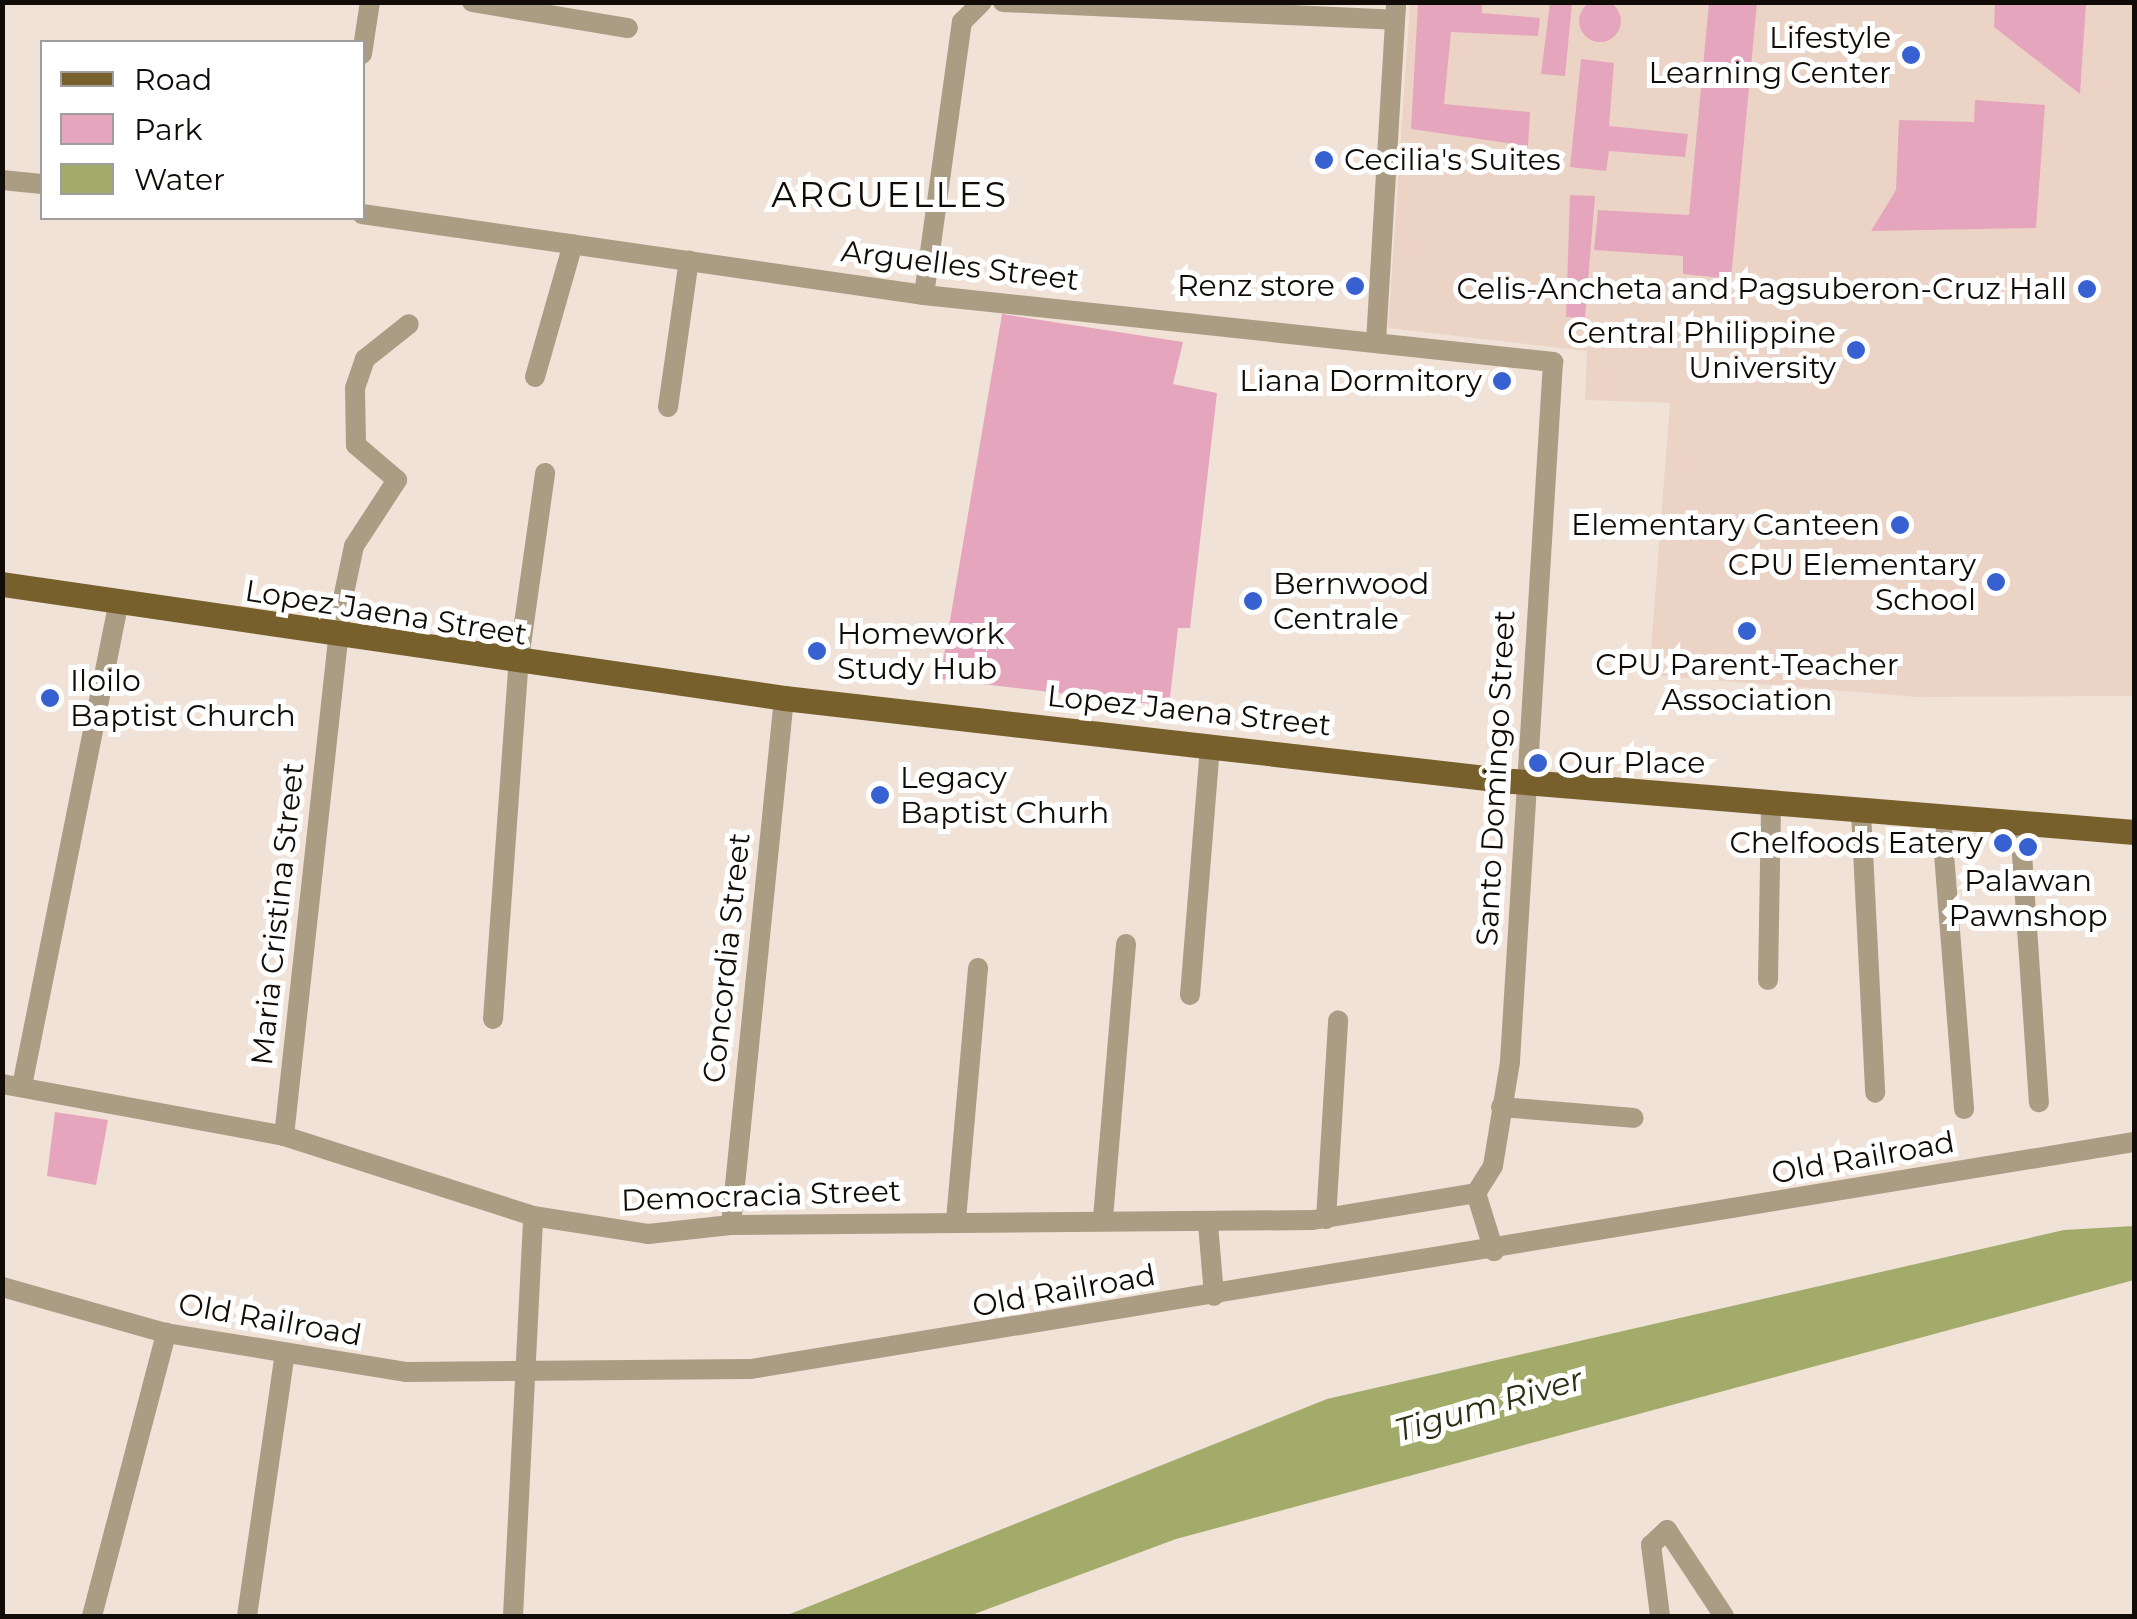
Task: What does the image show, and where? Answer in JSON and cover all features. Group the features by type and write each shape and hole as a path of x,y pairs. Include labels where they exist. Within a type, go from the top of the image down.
{"main road":[{"name":"Lopez Jaena Street","path":"2,584 518,666 784,698 1524,782 2134,832"}],"street":[{"path":"364,40 370,2"},
{"path":"472,2 628,28"},
{"path":"924,295 962,22 982,2"},
{"path":"1003,2 1396,11 1376,342"},
{"path":"2,180 40,184"},
{"name":"Arguelles Street","path":"365,214 924,295 1553,362"},
{"path":"535,378 573,244"},
{"path":"668,407 690,260"},
{"name":"Maria Cristina Street","path":"284,1136 338,639 354,546 397,480 356,445 355,388 365,359 409,324"},
{"name":"Santo Domingo Street","path":"1476,1193 1493,1166 1502,1107 1553,362"},
{"path":"494,1019 518,666 545,474"},
{"path":"12,1085 118,605"},
{"name":"Concordia Street","path":"730,1225 784,698"},
{"path":"1190,996 1210,746"},
{"path":"1768,980 1771,804"},
{"path":"1860,812 1875,1093"},
{"path":"1941,816 1964,1109"},
{"path":"2020,825 2039,1102"},
{"path":"1102,1218 1126,944"},
{"path":"956,1220 978,968"},
{"path":"1326,1218 1338,1020"},
{"name":"Democracia Street","path":"12,1085 284,1136 532,1216 648,1234 730,1225 956,1220 1102,1218 1208,1224 1326,1218 1476,1193"},
{"path":"1502,1107 1634,1118"},
{"name":"Old Railroad","path":"2,1287 166,1333 284,1358 522,1378 834,1362 2134,1142"},
{"path":"1476,1193 1494,1250"},
{"path":"512,1616 532,1216"},
{"path":"1208,1224 1214,1296"},
{"path":"92,1616 166,1333"},
{"path":"247,1616 284,1358"},
{"path":"1660,1616 1652,1545 1666,1530 1724,1616"}],"shaded area":[{"name":"Central Philippine University","path":"1410,3 2134,3 2134,696 1917,697 1649,675 1670,403 1585,400 1587,351 1388,328"}],"green space":[{"path":"1600,0 1615,6 1621,21 1615,36 1600,42 1585,36 1579,21 1585,6"},
{"path":"1418,3 1482,3 1482,13 1540,18 1538,36 1451,32 1444,104 1530,112 1528,146 1411,129"},
{"path":"1550,3 1572,3 1565,76 1541,74"},
{"path":"1709,3 1757,3 1731,279 1683,274 1683,256 1594,250 1598,210 1689,215"},
{"path":"1995,3 2086,3 2080,94 1994,27"},
{"path":"1581,59 1614,63 1609,126 1688,134 1685,157 1609,151 1606,171 1570,167"},
{"path":"1975,100 2045,105 2036,228 1871,231 1896,190 1899,120 1974,122"},
{"path":"1570,195 1595,196 1585,318 1566,317"},
{"path":"1002,314 1183,342 1173,384 1217,393 1190,628 1178,628 1169,706 940,679"},
{"path":"55,1112 108,1120 96,1185 47,1176"}],"water":[{"name":"Tigum River","path":"2134,1226 2134,1280 1176,1539 969,1616 785,1616 1327,1399 2064,1230"}],"place":[{"name":"Lifestyle Learning Center","path":"1911,55"},
{"name":"Cecilia's Suites","path":"1324,160"},
{"name":"Renz store","path":"1355,286"},
{"name":"Celis-Ancheta and Pagsuberon-Cruz Hall","path":"2087,289"},
{"name":"Central Philippine University","path":"1856,350"},
{"name":"Liana Dormitory","path":"1502,381"},
{"name":"Elementary Canteen","path":"1900,525"},
{"name":"CPU Elementary School","path":"1996,582"},
{"name":"Bernwood Centrale","path":"1253,601"},
{"name":"CPU Parent-Teacher Association","path":"1747,631"},
{"name":"Homework Study Hub","path":"817,651"},
{"name":"Iloilo Baptist Church","path":"50,698"},
{"name":"Our Place","path":"1538,763"},
{"name":"Legacy Baptist Churh","path":"880,795"},
{"name":"Chelfoods Eatery","path":"2003,843"},
{"name":"Palawan Pawnshop","path":"2028,847"}],"district":[{"name":"ARGUELLES","path":"890,195"}]}
